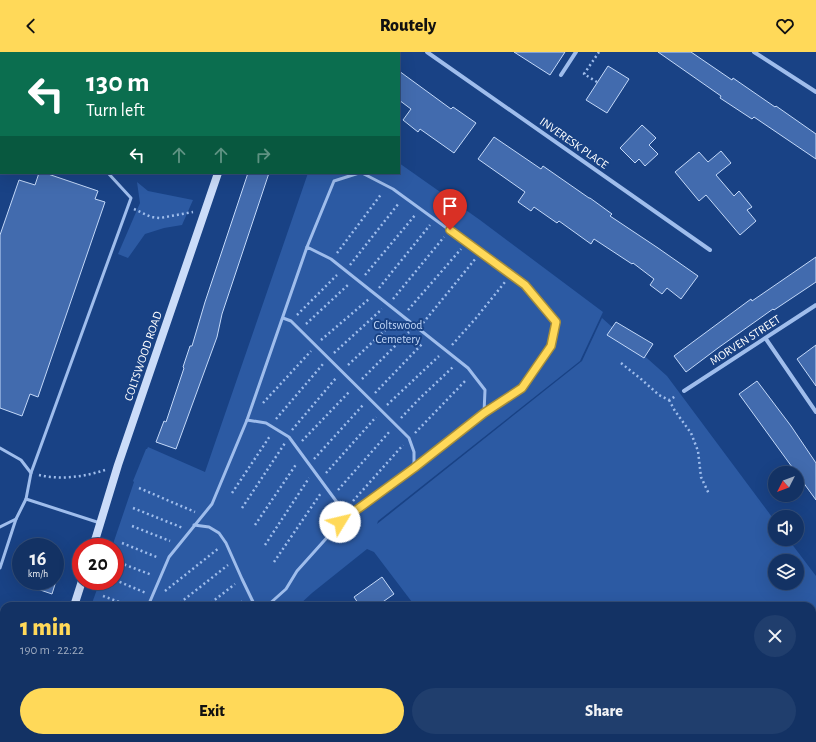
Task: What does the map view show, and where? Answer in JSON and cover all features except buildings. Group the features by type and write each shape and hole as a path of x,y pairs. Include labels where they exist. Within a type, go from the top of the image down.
{"main road":[{"name":"COLTSWOOD ROAD","path":"96,538 118,465 218,174"},
{"path":"75,602 79,590"}],"street":[{"name":"INVERESK PLACE","path":"427,52 710,250"},
{"path":"561,75 576,52"},
{"path":"754,52 816,92"},
{"name":"MORVEN STREET","path":"684,391 816,305"},
{"path":"766,339 816,412"}],"lane":[{"path":"0,568 16,519 26,499 31,473 131,198 109,174"},
{"path":"150,602 169,557 212,504 247,420 308,247 334,181 356,174"},
{"path":"271,602 286,589 297,571 340,522 414,468 484,413 522,388 551,346 556,322 525,285 404,196 364,174"},
{"path":"308,247 331,259 468,368 485,390 484,413"},
{"path":"283,318 291,321 409,438 414,452 414,468"},
{"path":"247,420 266,423 289,436 339,505 340,522"},
{"path":"0,448 21,460 31,473"},
{"path":"26,499 100,523"},
{"path":"0,527 16,519"},
{"path":"194,525 209,527 226,543 253,602"}],"path":[{"path":"597,82 584,74 599,52"},
{"path":"331,259 388,186"},
{"path":"291,321 351,264 404,196"},
{"path":"128,208 151,217 160,218 206,209"},
{"path":"247,420 322,339 375,294 434,219"},
{"path":"232,493 276,428 276,418 328,358 394,299 450,230"},
{"path":"296,447 415,326 423,323 481,253"},
{"path":"320,480 382,410 453,344 511,275"},
{"path":"621,363 659,395 668,400 691,433 698,451 701,477 709,494"},
{"path":"668,400 684,391"},
{"path":"255,525 302,455"},
{"path":"31,473 46,477 62,478 92,474 118,465"},
{"path":"265,544 314,471"},
{"path":"274,562 325,487"},
{"path":"139,488 202,515"},
{"path":"133,508 190,530"},
{"path":"132,526 178,545"},
{"path":"124,584 152,596 167,590 226,543"},
{"path":"124,544 167,561"},
{"path":"181,602 234,561"},
{"path":"124,565 160,579"},
{"path":"212,602 242,579"},
{"path":"103,596 119,602"}],"green space":[{"name":"Coltswood Cemetery","path":"400,164 480,220 603,312 580,361 378,521 377,524 582,361 602,318 667,376 768,512 768,546 793,546 799,554 768,554 768,590 804,590 804,560 816,576 816,602 412,602 374,552 367,549 302,602 92,602 97,590 124,590 124,538 115,538 134,482 133,481 148,447 205,472 308,174 400,174"},
{"path":"137,182 148,191 193,200 182,225 164,228 145,234 128,258 118,254 140,203"}],"route":[{"path":"340,522 414,468 484,413 522,388 551,346 556,322 525,285 450,230"}]}
